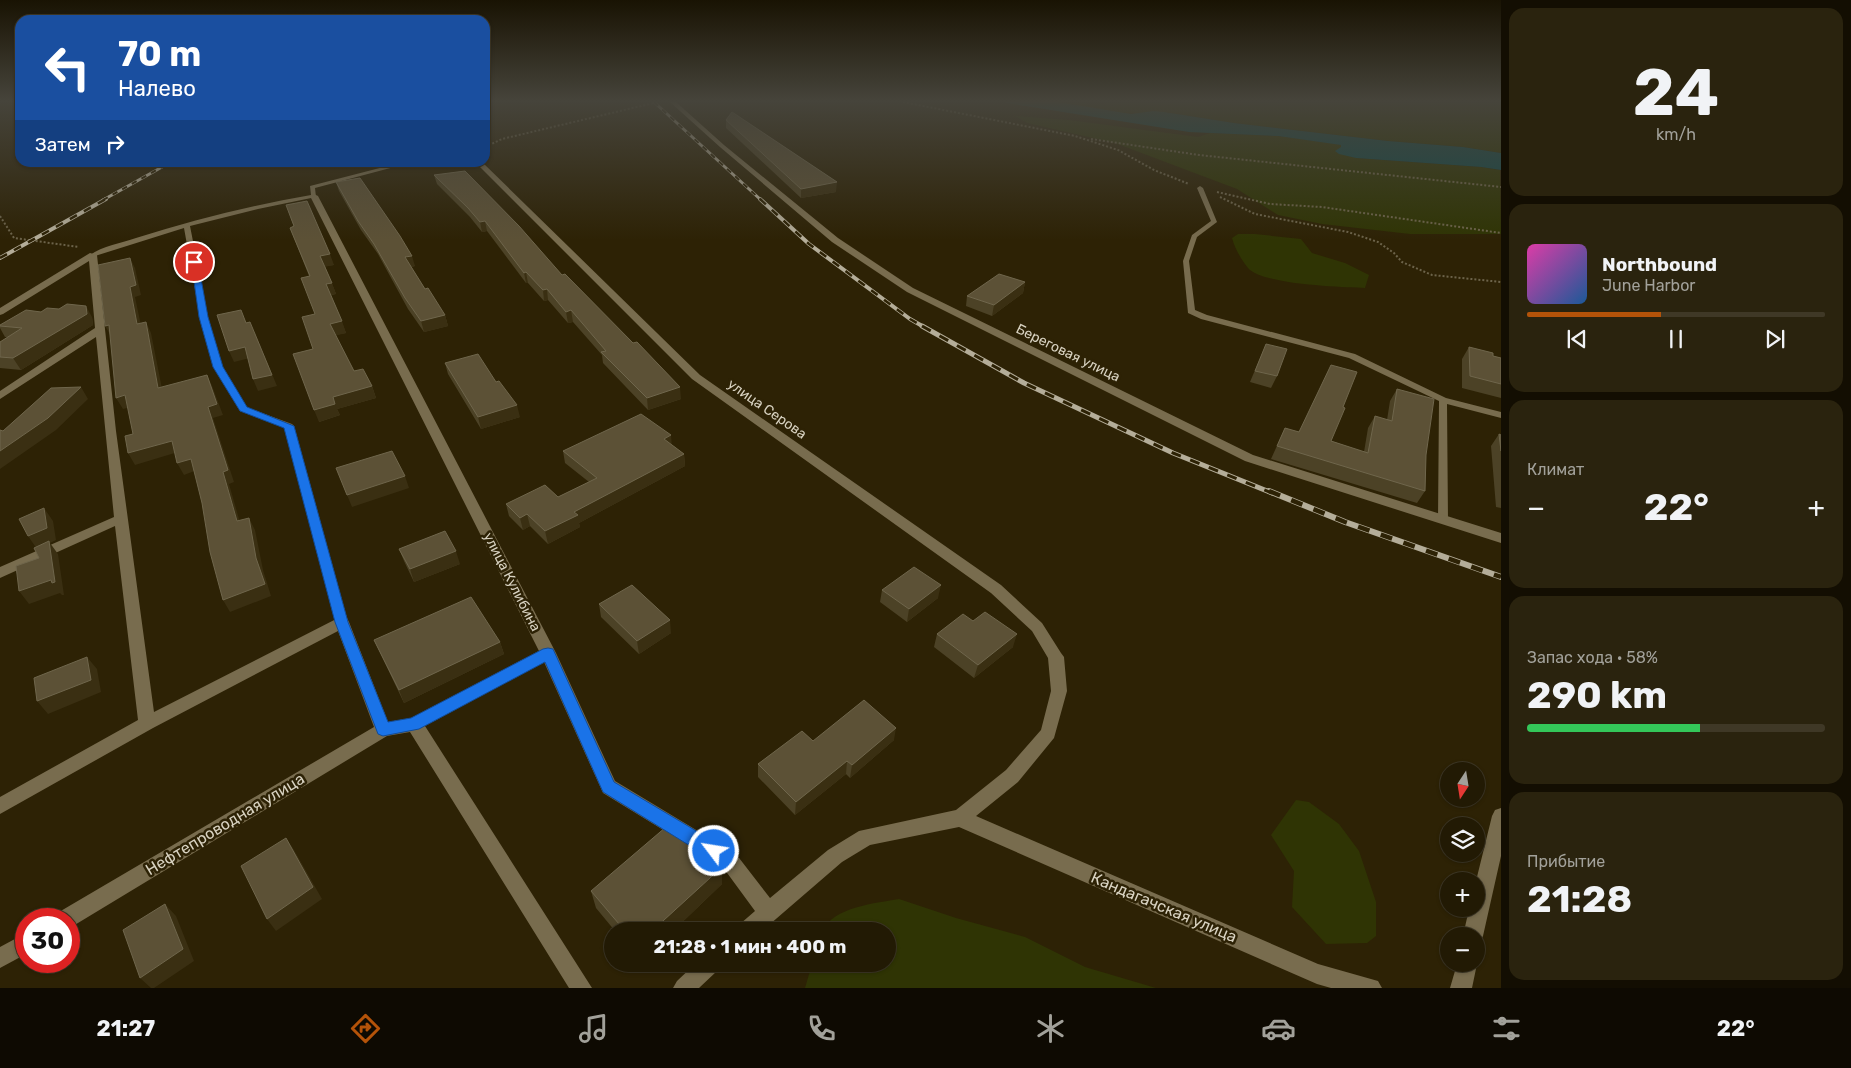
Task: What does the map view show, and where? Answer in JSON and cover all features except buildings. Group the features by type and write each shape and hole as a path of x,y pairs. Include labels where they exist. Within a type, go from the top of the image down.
{"street":[{"name":"Береговая улица","path":"725,148 835,240 910,290 1249,458 1501,538"},
{"name":"улица Серова","path":"483,167 696,377 996,589 1038,627 1056,657 1059,691 1048,733 1012,776 960,818"},
{"name":"улица Кулибина","path":"314,196 548,653 609,787 729,860 769,912"},
{"path":"0,312 93,255 99,330 120,519 147,723"},
{"path":"0,396 99,330"},
{"path":"0,573 120,519"},
{"path":"0,806 147,723 342,622 383,730"},
{"name":"Нефтепроводная улица","path":"80,911 383,730 414,724 548,653"},
{"path":"414,724 581,988"},
{"path":"1475,927 1501,816"},
{"path":"757,922 835,856 866,837 960,818"},
{"name":"Кандагачская улица","path":"960,818 1317,974 1371,988"},
{"path":"0,958 15,949"},
{"path":"1461,988 1465,972"},
{"path":"684,988 704,974"}],"lane":[{"path":"93,255 187,225 314,196 312,187 391,167"},
{"path":"1200,188 1214,222 1194,236 1186,261 1191,311 1204,318 1352,356 1443,400 1501,415"},
{"path":"187,225 204,317 218,367 243,409 289,426 342,622"},
{"path":"1443,400 1443,520"}],"path":[{"path":"1112,148 1154,170 1200,188 1255,214 1348,232 1378,242 1394,253 1402,262 1432,275 1501,282"},
{"path":"1139,148 1194,156 1303,165 1501,187"},
{"path":"1200,188 1270,204 1322,207 1501,233"},
{"path":"0,216 14,238 85,248 112,248"}],"green space":[{"path":"1129,148 1345,148 1356,158 1500,170 1501,234 1410,234 1322,224 1278,215 1237,189"},
{"path":"1470,148 1501,148 1501,153"},
{"path":"1238,234 1301,239 1312,253 1345,263 1369,275 1365,288 1286,282 1256,274 1248,268 1237,250 1232,238"},
{"path":"1296,800 1309,802 1339,824 1359,851 1376,902 1376,936 1367,943 1326,944 1292,907 1294,871 1271,835"},
{"path":"899,899 956,918 1025,937 1085,967 1156,988 805,988 810,972 896,972 896,922 829,922 845,911"}],"water":[{"path":"1339,148 1470,148 1501,153 1501,170 1356,158 1339,154 1335,151"}],"railway":[{"path":"704,148 761,200"},
{"path":"103,200 162,167"},
{"path":"0,258 106,199"},
{"path":"760,199 809,244 910,319 924,327"},
{"path":"922,326 1024,383 1173,453 1272,493"},
{"path":"1269,491 1345,522 1501,577"}],"route":[{"path":"194,262 204,317 218,367 243,409 289,426 342,622 383,730 414,724 548,653 609,787 714,851"}]}
